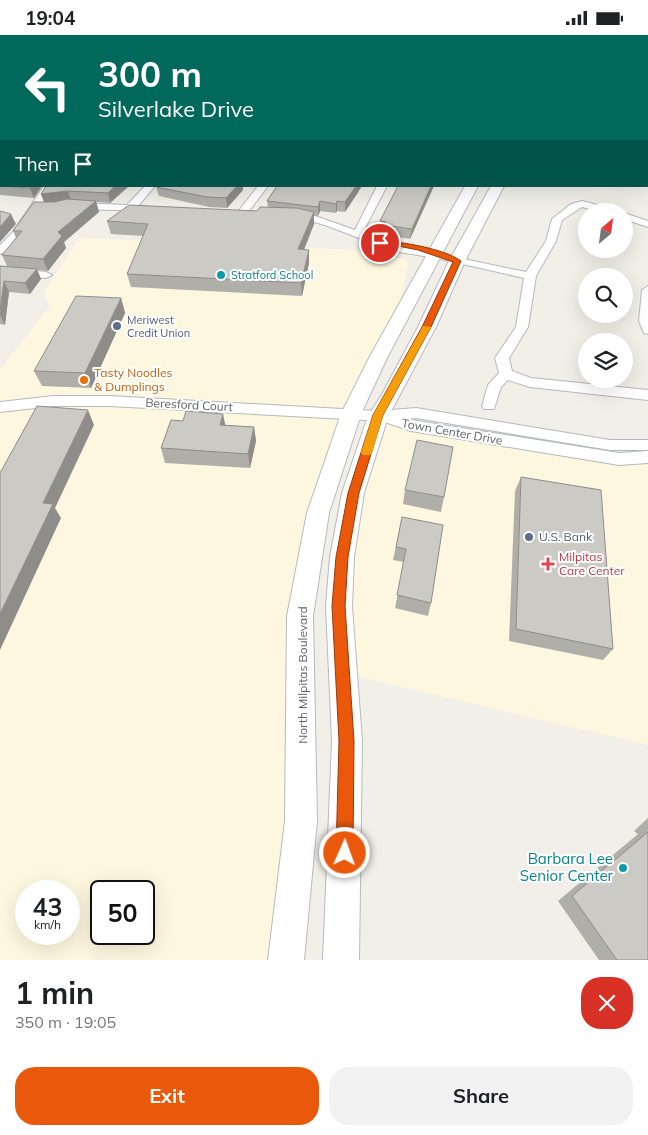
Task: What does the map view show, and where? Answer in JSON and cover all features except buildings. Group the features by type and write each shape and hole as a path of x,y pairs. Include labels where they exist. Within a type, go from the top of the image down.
{"main road":[{"name":"North Milpitas Boulevard","path":"286,960 302,821 300,617 318,513 351,414 378,358 471,187"},
{"path":"341,960 347,751 339,606 342,557 353,493 378,415 427,327 457,261 497,187"}],"street":[{"path":"0,251 16,235 48,187"},
{"path":"130,208 149,187"},
{"path":"242,213 262,187"},
{"path":"359,236 361,226 381,187"},
{"path":"36,205 52,206"},
{"path":"506,374 502,358 522,327 530,276 539,258 551,241 557,219 578,205"},
{"path":"67,206 158,209"},
{"path":"281,215 325,221 380,243 390,249 416,255 435,255 530,276"},
{"path":"633,219 648,224"},
{"path":"0,271 46,275"},
{"path":"648,290 645,321 648,330"},
{"path":"506,374 530,382 648,395"},
{"path":"489,406 495,385 506,374"},
{"name":"Beresford Court","path":"0,407 53,401 110,401 378,415"},
{"name":"Town Center Drive","path":"378,415 416,413 610,445 648,445"},
{"name":"Town Center Drive","path":"378,415 411,426 619,459 648,457"}],"shaded area":[{"path":"79,238 355,250 409,260 395,328 318,513 286,960 0,960 0,370 50,306 43,293"},
{"path":"378,416 411,426 648,457 648,745 343,673 339,606"}],"slow traffic":[{"path":"367,453 378,415 390,398 427,327"}],"place":[{"name":"Stratford School","path":"221,275"},
{"name":"Meriwest Credit Union","path":"117,326"},
{"name":"Tasty Noodles & Dumplings","path":"84,380"},
{"name":"U.S. Bank","path":"529,537"},
{"name":"Milpitas Care Center","path":"548,564"},
{"name":"Barbara Lee Senior Center","path":"623,868"}],"route":[{"path":"345,853 347,741 339,606 342,557 353,493 378,415 390,398 427,327 438,299 457,261 435,255 420,248 394,243 380,243"}]}
